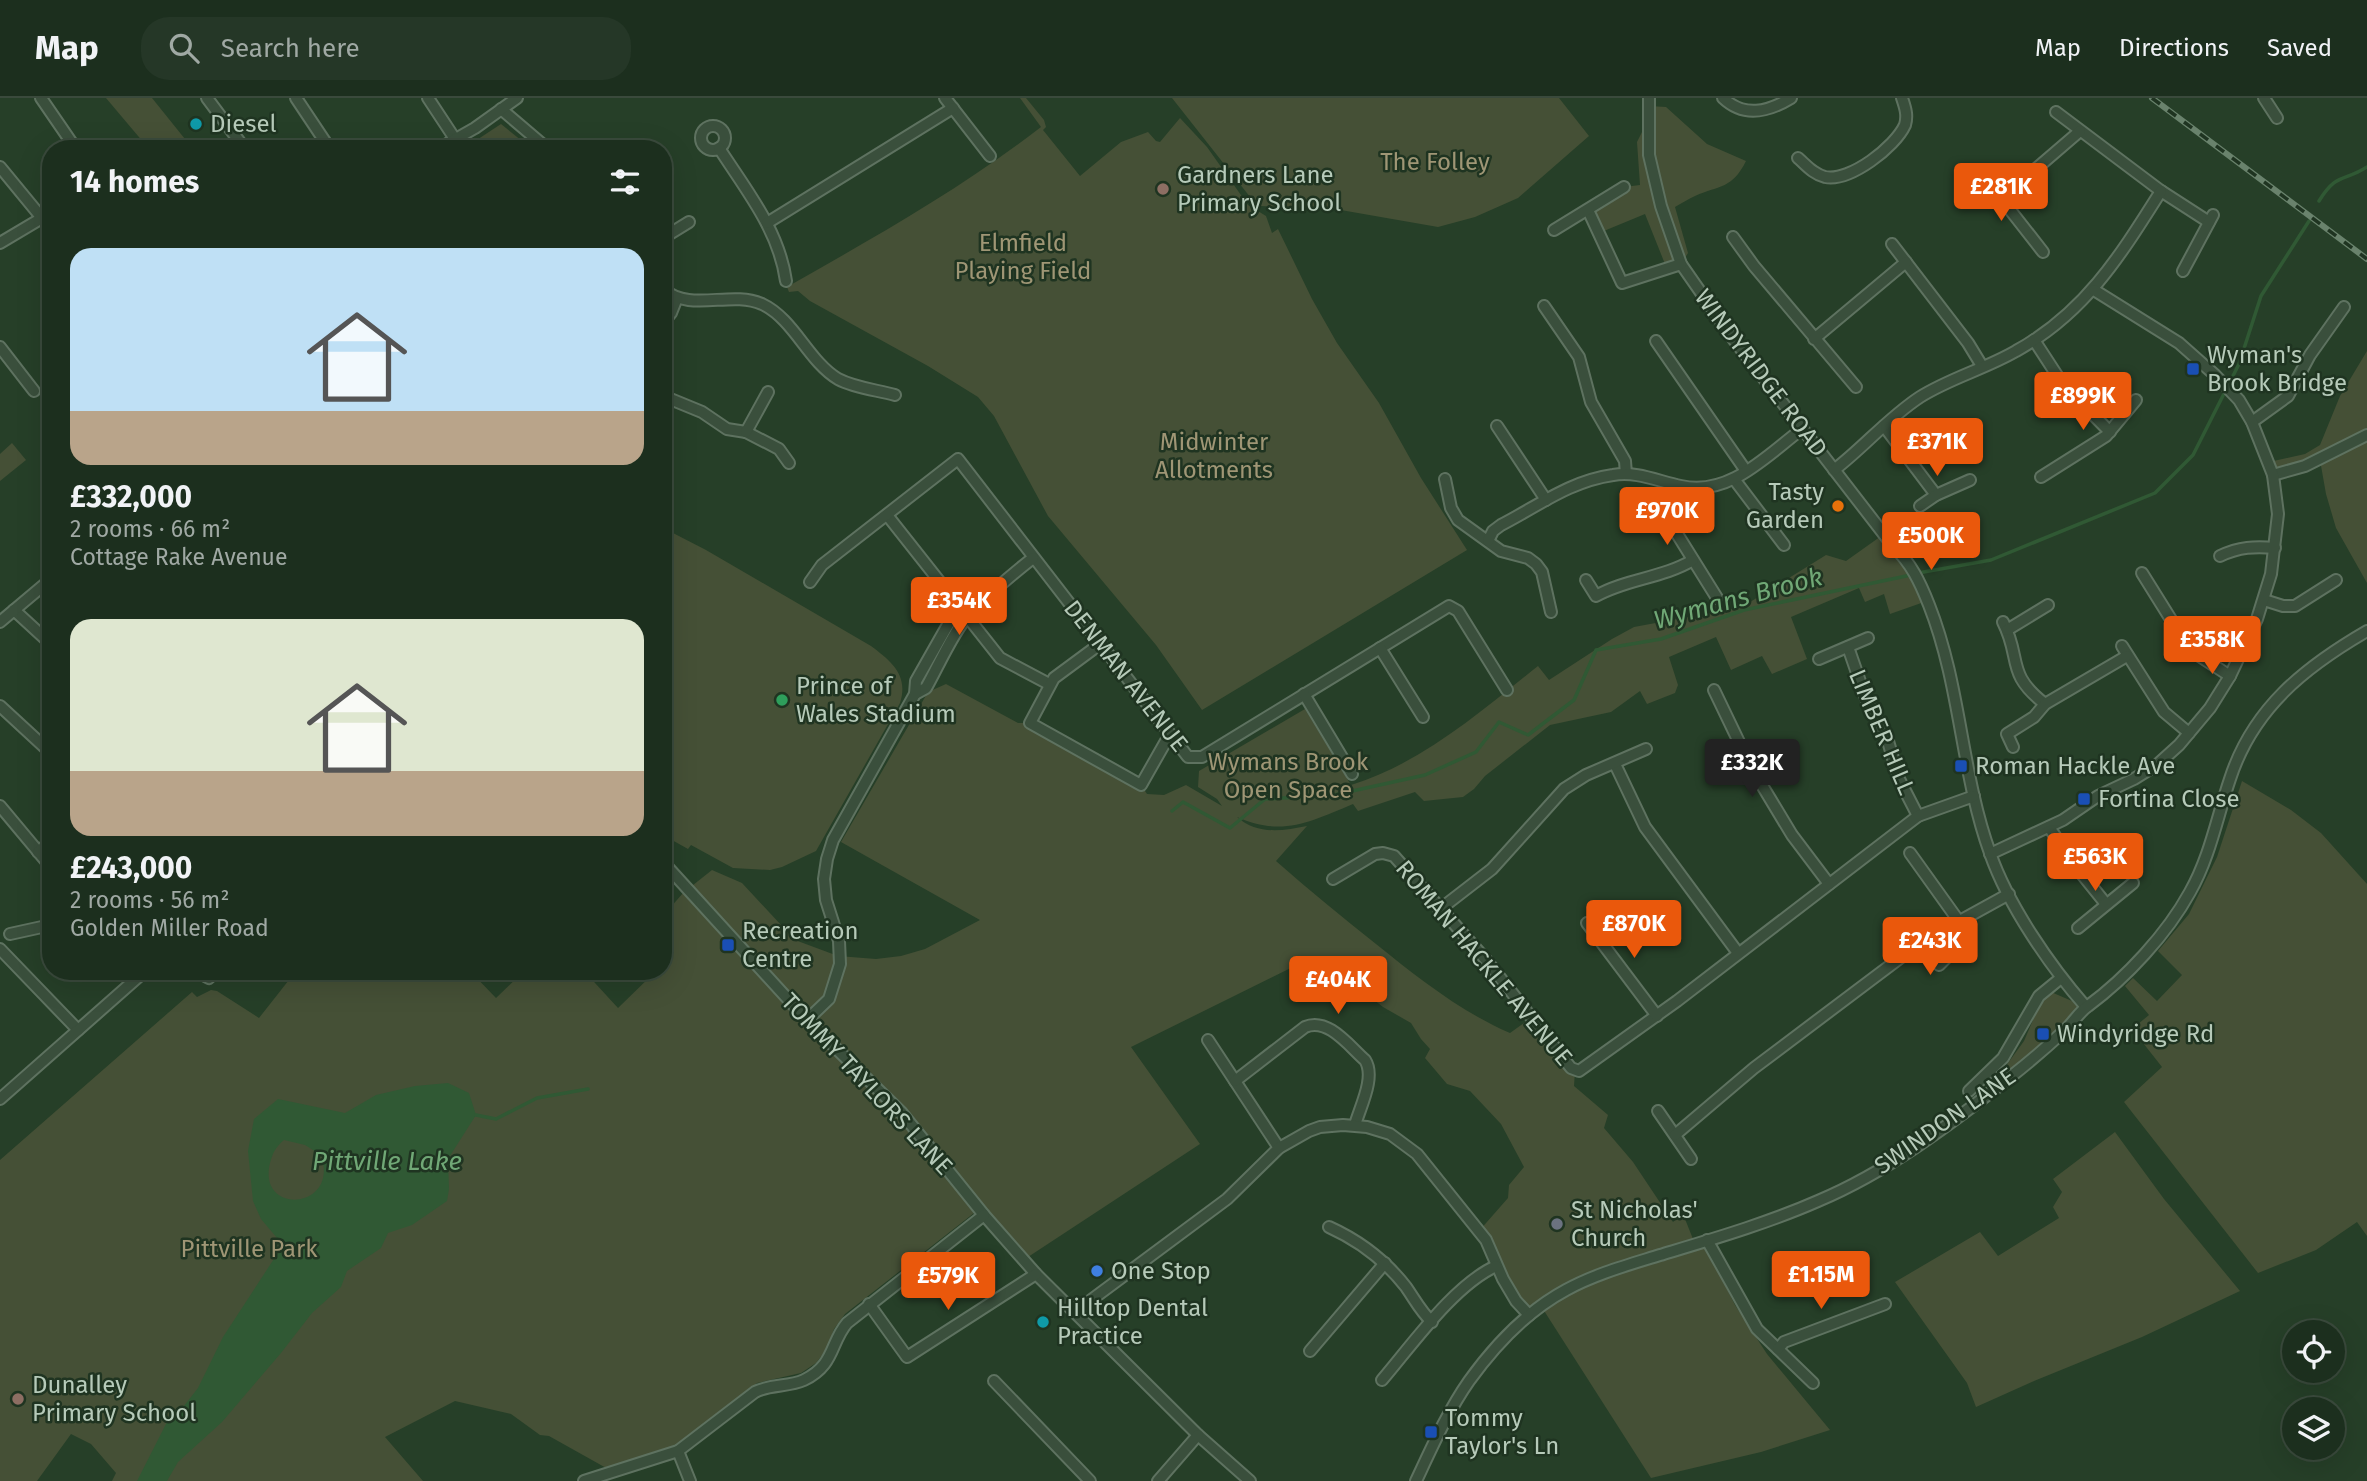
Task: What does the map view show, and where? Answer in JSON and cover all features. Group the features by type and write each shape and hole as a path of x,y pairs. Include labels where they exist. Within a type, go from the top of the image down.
{"street":[{"path":"41,98 70,140"},
{"path":"207,98 238,140"},
{"path":"296,98 324,140"},
{"path":"428,98 455,139 517,98"},
{"path":"945,98 990,156"},
{"name":"WINDYRIDGE ROAD","path":"1649,98 1649,155 1661,206 1681,264 1720,321 1802,429 1893,546 1906,558 1927,601 1951,676 1974,796 1990,854 2009,894 2061,978 2086,1007"},
{"path":"1723,98 1738,108 1752,112 1766,110 1791,98"},
{"path":"1804,161 1818,175 1833,178 1869,163 1904,126 1906,110 1902,98"},
{"path":"2264,98 2277,118"},
{"path":"767,223 953,108"},
{"path":"501,109 537,140"},
{"path":"2056,112 2161,191 2211,219 2183,271"},
{"path":"2002,198 2080,131"},
{"path":"719,148 767,223 783,261 786,281"},
{"path":"0,167 42,212"},
{"path":"1982,174 2043,252"},
{"path":"1554,230 1624,187"},
{"path":"1834,470 1917,399 1946,382 2000,359 2034,340 2067,316 2094,290 2161,191"},
{"path":"1588,209 1622,283 1681,264"},
{"path":"0,243 42,218"},
{"path":"672,232 689,222"},
{"path":"1734,237 1754,266 1856,387"},
{"path":"1892,244 1968,343 1982,366"},
{"path":"1814,339 1906,262"},
{"path":"1990,854 2049,827 2098,796 2146,772 2169,755 2210,708 2230,676 2264,600 2275,548 2278,514 2273,475 2252,422 2239,400 2179,342 2094,290"},
{"path":"672,295 685,301 737,299 760,303 780,317 839,379 895,395"},
{"path":"672,310 677,298"},
{"path":"1544,306 1578,357 1591,402 1625,461 1626,474"},
{"path":"2252,422 2288,396 2310,355 2344,307"},
{"path":"2034,340 2062,383 2110,432"},
{"path":"1656,341 1746,471"},
{"path":"0,347 34,391"},
{"path":"1667,357 1678,349"},
{"path":"746,432 768,392"},
{"path":"672,400 702,412 727,429 746,432 779,449 789,463"},
{"path":"2041,477 2110,432 2136,400"},
{"path":"1497,426 1546,500"},
{"path":"1884,426 1936,495"},
{"path":"1488,541 1497,527 1583,481 1626,474 1647,476 1689,488 1708,488 1734,479 1802,429"},
{"path":"2273,475 2313,463 2367,435"},
{"name":"DENMAN AVENUE","path":"810,582 822,565 958,459 1185,754 1192,759 1199,759 1446,606 1452,606 1458,611 1507,690"},
{"path":"1445,478 1455,516 1507,554 1528,558 1536,564 1542,572 1551,612"},
{"path":"1734,479 1784,545"},
{"path":"1920,506 1936,495 1970,480"},
{"path":"1675,485 1670,509 1674,529 1717,598"},
{"path":"887,515 1000,658 1049,684"},
{"path":"2220,556 2250,547 2275,548"},
{"path":"915,694 926,688 966,617 981,605 991,591 1033,558"},
{"path":"1586,580 1596,596 1619,585 1679,568 1693,560"},
{"path":"2142,573 2190,650 2230,676"},
{"path":"2264,600 2283,606 2295,606 2336,580"},
{"path":"0,622 42,587"},
{"path":"807,1020 829,999 840,964 839,941 825,890 829,850 915,694 916,681 958,607 974,596 991,591"},
{"path":"2045,705 2022,682 2005,626 2048,605"},
{"path":"14,610 42,636"},
{"name":"SWINDON LANE","path":"1416,1481 1469,1381 1496,1348 1529,1315 1564,1290 1818,1201 1854,1184 1945,1127 2010,1078 2067,1029 2086,1007 2124,975 2168,926 2190,893 2206,859 2237,761 2263,715 2306,670 2367,631"},
{"name":"LIMBER HILL","path":"1819,659 1868,638"},
{"path":"1100,644 1054,678 1030,723 1140,785 1170,734"},
{"name":"LIMBER HILL","path":"1848,647 1865,696 1888,741 1899,779 1919,817"},
{"path":"1380,648 1423,717"},
{"path":"2013,747 2007,734 2125,651 2164,712 2189,733"},
{"path":"1714,690 1758,778 1792,835 1829,884"},
{"path":"1304,694 1352,774"},
{"path":"0,706 42,745"},
{"path":"1439,910 1492,869 1564,789 1586,775 1646,749"},
{"path":"1615,764 1645,827 1738,953"},
{"name":"ROMAN HACKLE AVENUE","path":"1333,878 1375,854 1389,854 1398,860 1486,961 1575,1071 1583,1069 1657,1016 1919,817 1974,796"},
{"path":"0,806 42,857"},
{"path":"2049,827 2073,863 2106,904"},
{"path":"38,852 42,849"},
{"path":"1910,853 1958,920"},
{"name":"TOMMY TAYLORS LANE","path":"672,872 807,1020 901,1112 984,1215 1036,1274 1198,1435 1251,1481"},
{"path":"2078,928 2133,883"},
{"path":"1675,1135 1754,1068 1920,943 2009,894"},
{"path":"1587,923 1657,1016"},
{"path":"10,934 42,927"},
{"path":"1920,943 1939,965"},
{"path":"0,949 78,1030"},
{"path":"1969,1091 2011,1049 2039,996 2061,978"},
{"path":"0,1099 135,980"},
{"path":"1235,1081 1305,1027 1325,1025 1365,1060 1368,1066 1369,1075 1355,1125"},
{"path":"1208,1040 1279,1148"},
{"path":"1973,1070 1981,1080"},
{"path":"1658,1111 1692,1159"},
{"path":"1075,1312 1227,1199 1279,1148 1320,1127 1355,1125 1390,1134 1417,1154 1486,1240 1496,1266 1516,1301 1529,1315"},
{"path":"584,1481 678,1451 755,1392 800,1382 817,1371 831,1356 843,1328 869,1304 984,1215"},
{"path":"1329,1227 1363,1244 1385,1263 1432,1322"},
{"path":"1703,1242 1757,1329 1813,1382"},
{"path":"1310,1351 1385,1263"},
{"path":"1382,1380 1472,1280 1496,1266"},
{"path":"869,1304 907,1357 1036,1274"},
{"path":"1778,1349 1784,1342 1885,1304"},
{"path":"994,1381 1090,1481"},
{"path":"1158,1481 1198,1435"},
{"path":"678,1451 690,1481"}],"green space":[{"path":"106,98 152,98 186,140 141,140"},
{"name":"Midwinter Allotments","path":"1020,98 1026,98 1044,120 1046,127 1043,130 1080,176 1121,142 1148,132 1160,142 1180,118 1207,147 1248,205 1266,216 1272,233 1278,229 1337,343 1379,403 1421,478 1467,550 1202,710 1156,645 1048,516 994,416 978,397 928,366 810,301 798,291 789,292 787,287 949,192 1041,127"},
{"name":"The Folley","path":"1172,98 1559,98 1589,136 1518,198 1475,217 1438,227 1335,209 1260,206 1254,202"},
{"path":"1649,106 1666,107 1707,144 1746,161 1736,177 1730,181 1675,207 1688,253 1681,264 1667,269 1645,214 1599,233 1588,210 1624,187 1640,185 1637,142 1649,118"},
{"path":"501,124 521,140 477,140"},
{"path":"2367,351 2367,583 2336,528 2320,460 2273,475 2269,462 2305,454 2320,445 2340,396"},
{"path":"12,443 26,460 0,481 0,454"},
{"name":"Prince of Wales Stadium","path":"672,533 871,646 891,663 902,684 900,703 816,851 770,870 733,868 691,845 688,849 672,840"},
{"name":"Pittville Park","path":"1884,534 1927,601 1890,614 1884,594 1865,602 1859,588 1791,617 1807,659 1772,674 1762,656 1731,670 1716,637 1669,657 1678,685 1675,693 1647,704 1640,691 1611,712 1550,725 1485,776 1463,797 1424,801 1415,792 1358,811 1353,804 1296,825 1268,826 1237,817 1261,829 1279,830 1307,826 1276,861 1407,969 1474,1015 1510,1033 1531,1018 1575,1071 1574,1086 1608,1115 1604,1128 1633,1162 1673,1222 1683,1214 1695,1244 1707,1249 1735,1305 1767,1354 1830,1430 1761,1452 1651,1478 1541,1306 1529,1315 1479,1231 1508,1198 1509,1185 1524,1167 1501,1124 1470,1091 1447,1084 1425,1058 1430,1049 1411,1023 1383,1007 1335,969 1309,959 1131,1047 1200,1144 1028,1257 983,1206 845,1314 834,1329 827,1349 816,1363 801,1373 757,1383 678,1444 608,1469 549,1436 540,1435 511,1414 455,1401 385,1437 423,1481 112,1481 116,1473 91,1444 71,1434 37,1481 0,1481 0,1160 192,992 197,997 211,990 217,991 259,1018 289,980 479,980 496,998 515,980 592,980 618,1008 647,980 672,980 672,906 683,893 712,870 742,883 795,940 838,956 876,959 901,956 925,949 980,920 841,842 928,692 946,684 1018,723 1030,723 1141,785 1147,794 1164,795 1186,785 1222,806 1217,799 1198,787 1199,771 1305,709 1351,785 1402,764 1426,750 1538,666 1549,680 1634,627 1742,607 1826,555 1846,561"},
{"path":"2242,781 2291,810 2321,833 2367,884 2367,1236 2357,1222 2316,1250 2258,1273 2124,1102 2162,1067 2132,1029 2149,1015 2125,986 2133,978 2157,1001 2182,975 2158,951 2189,914 2217,857"},
{"path":"2051,992 2086,1007 2007,1074 2003,1070 2024,1041 2039,1006"},
{"path":"2115,1132 2164,1199 2240,1291 2142,1337 1976,1407 1967,1383 1895,1282 1980,1232 1998,1256 2059,1218 2053,1207 2062,1192 2053,1179"}],"water":[{"name":"Pittville Lake","path":"448,1083 469,1093 476,1115 448,1159 447,1201 412,1225 388,1233 381,1248 347,1271 341,1287 312,1313 222,1422 178,1462 167,1481 137,1481 167,1422 180,1411 198,1388 223,1337 283,1245 261,1219 253,1201 248,1151 254,1119 278,1099 345,1113 376,1095 415,1086","holes":["284,1140 305,1145 321,1155 324,1173 319,1187 310,1196 298,1200 285,1198 275,1192 269,1180 272,1156"]}],"waterway":[{"name":"Wymans Brook","path":"2319,201 2336,181 2367,167"},
{"name":"Wymans Brook","path":"1918,573 1991,560 2155,493 2193,455 2239,364 2261,296 2309,221"},
{"name":"Wymans Brook","path":"1172,811 1183,802 1230,828 1265,799 1334,795 1425,775 1476,752 1499,722 1528,735 1574,700 1596,650 1661,639 1744,610 1911,575"},
{"name":"Wymans Brook","path":"476,1115 496,1119 537,1098 588,1089"}],"railway":[{"path":"2152,98 2367,259"}],"place":[{"name":"Diesel","path":"196,124"},
{"name":"Gardners Lane Primary School","path":"1163,189"},
{"name":"Wyman's Brook Bridge","path":"2193,369"},
{"name":"Tasty Garden","path":"1838,506"},
{"name":"Prince of Wales Stadium","path":"782,700"},
{"name":"Roman Hackle Ave","path":"1961,766"},
{"name":"Fortina Close","path":"2084,799"},
{"name":"Recreation Centre","path":"728,945"},
{"name":"Windyridge Rd","path":"2043,1034"},
{"name":"St Nicholas' Church","path":"1557,1224"},
{"name":"One Stop","path":"1097,1271"},
{"name":"Hilltop Dental Practice","path":"1043,1322"},
{"name":"Dunalley Primary School","path":"18,1399"},
{"name":"Tommy Taylor's Ln","path":"1431,1432"}],"park label":[{"name":"Elmfield Playing Field","path":"1023,257"},
{"name":"Wymans Brook Open Space","path":"1288,776"}]}
